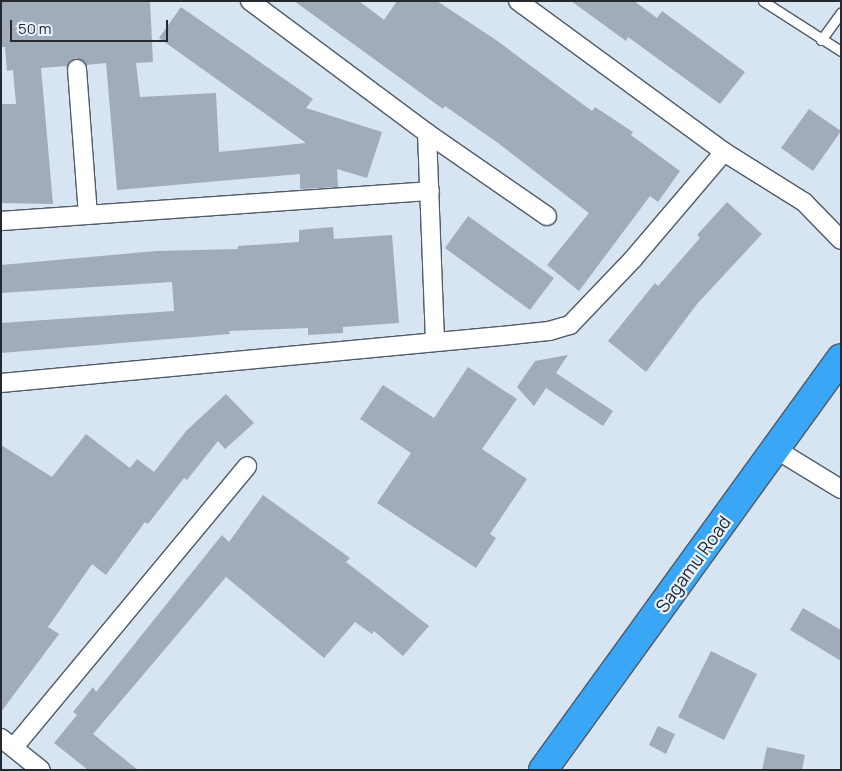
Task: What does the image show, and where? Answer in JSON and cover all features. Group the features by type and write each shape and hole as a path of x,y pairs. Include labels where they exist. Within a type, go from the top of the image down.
{"highway":[{"name":"Sagamu Road","path":"543,770 777,450 841,358"}],"street":[{"path":"250,1 427,133 547,216"},
{"path":"518,1 724,152 804,202 841,240"},
{"path":"77,69 88,215"},
{"path":"427,133 435,341"},
{"path":"1,383 549,331 578,320 724,152"},
{"path":"1,221 430,191"},
{"path":"777,450 841,489"},
{"path":"42,770 7,743 247,466"}],"lane":[{"path":"762,1 841,52"},
{"path":"821,40 841,12"}],"building":[{"path":"1,1 150,1 153,62 136,63 140,97 216,93 219,152 306,143 159,38 181,7 313,99 306,108 382,132 367,178 337,169 338,187 300,189 300,174 117,190 106,63 86,65 76,58 67,66 41,68 53,204 1,203 1,104 16,104 13,70 7,71 5,47 1,47"},
{"path":"294,1 359,1 384,20 397,1 437,1 496,40 592,111 595,107 633,132 631,135 680,171 658,202 650,196 579,291 547,265 589,213 498,143 445,106 443,109"},
{"path":"571,1 634,1 657,18 662,11 745,72 720,104 628,37 626,41"},
{"path":"809,109 841,131 813,171 781,148"},
{"path":"727,202 762,234 697,304 646,372 608,341 655,283 658,286 700,238 697,235"},
{"path":"468,216 554,278 530,310 445,248"},
{"path":"333,227 334,239 392,235 399,323 343,327 343,333 308,335 308,328 229,331 230,334 1,353 1,323 174,311 172,282 1,293 1,265 156,251 238,249 238,246 299,242 299,230"},
{"path":"568,355 556,373 613,411 603,426 546,388 534,406 517,387 535,361"},
{"path":"468,367 517,399 482,449 527,479 490,534 496,538 476,568 377,503 411,453 360,419 383,385 434,418"},
{"path":"226,394 254,423 225,449 218,441 187,480 184,478 148,524 145,522 106,575 92,564 48,627 59,634 1,712 1,445 52,477 86,434 130,468 137,459 154,472 186,431"},
{"path":"263,495 350,558 346,562 429,626 403,656 374,631 372,634 355,622 324,658 226,577 93,734 138,770 88,770 54,743 77,715 73,712 93,687 96,692 222,535 229,542"},
{"path":"803,608 841,630 841,661 790,630"},
{"path":"711,651 757,674 724,740 678,717"},
{"path":"658,726 675,734 666,754 649,745"},
{"path":"767,747 805,755 802,770 762,770"}]}
